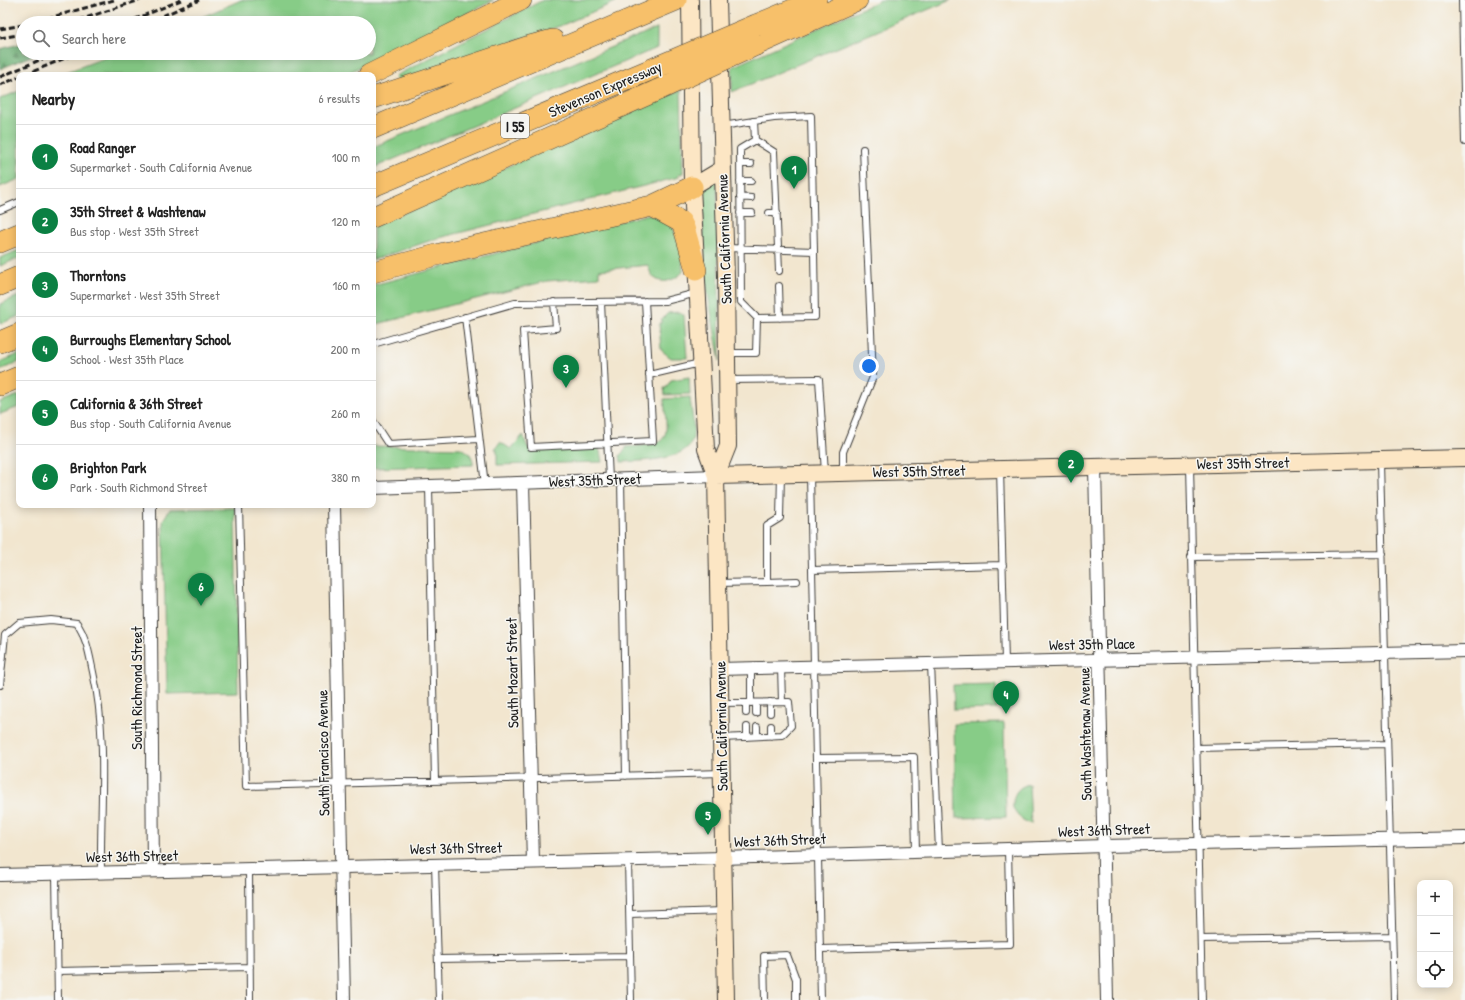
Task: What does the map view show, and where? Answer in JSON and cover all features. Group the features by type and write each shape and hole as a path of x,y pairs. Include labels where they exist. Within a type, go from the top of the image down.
{"highway":[{"path":"375,72 521,0"},
{"path":"376,127 676,0"},
{"name":"Stevenson Expressway","path":"376,185 657,67 756,35 816,0"},
{"path":"376,216 658,90 756,35 857,0"},
{"path":"376,97 530,46 621,23"},
{"path":"376,271 440,254 652,206 692,187"},
{"path":"652,206 681,222 696,270"},
{"path":"0,242 16,235"},
{"path":"0,285 16,278"},
{"path":"0,342 16,335"}],"main road":[{"name":"South California Avenue","path":"690,0 692,187 697,293 706,449 716,476 726,1000"},
{"name":"South California Avenue","path":"716,476 728,446 727,353 733,249 722,169 718,0"},
{"path":"692,187 722,169"},
{"name":"West 35th Street","path":"716,476 1465,458"}],"street":[{"name":"South Washtenaw Avenue","path":"1095,467 1107,1000"},
{"name":"West 35th Street","path":"376,488 716,476"},
{"name":"South Mozart Street","path":"523,483 533,862"},
{"name":"South Richmond Street","path":"150,508 153,871"},
{"name":"South Francisco Avenue","path":"334,508 344,1000"},
{"name":"West 35th Place","path":"720,669 1465,651"},
{"name":"West 36th Street","path":"0,875 723,858 1104,846 1465,838"}],"lane":[{"path":"1462,0 1465,142"},
{"path":"721,127 754,121 811,116 816,317 756,318"},
{"path":"754,121 755,140"},
{"path":"727,353 756,353 756,318 741,302 733,249 740,214 740,149 755,140"},
{"path":"755,140 774,152 779,271"},
{"path":"843,473 843,452 873,377 863,149"},
{"path":"740,164 751,164"},
{"path":"768,164 775,165"},
{"path":"740,181 751,181"},
{"path":"768,182 776,181"},
{"path":"740,198 751,198"},
{"path":"768,198 776,198"},
{"path":"0,210 16,203"},
{"path":"740,214 752,214"},
{"path":"769,214 777,214"},
{"path":"733,249 814,251"},
{"path":"779,286 780,318"},
{"path":"376,343 515,303 665,301 697,293"},
{"path":"554,302 556,328 523,331 531,447 653,441 645,301"},
{"path":"601,302 608,443 615,480 626,776"},
{"path":"466,317 478,439 485,485"},
{"path":"649,375 701,363"},
{"path":"728,380 820,379 812,570 821,1000"},
{"path":"376,426 388,444 478,439"},
{"path":"1380,460 1394,1000"},
{"path":"1190,465 1202,1000"},
{"path":"1000,469 1005,662"},
{"path":"767,582 767,526 780,518 781,474"},
{"path":"429,486 435,781"},
{"path":"239,508 246,786 722,773"},
{"path":"1191,558 1383,554"},
{"path":"812,570 1003,565"},
{"path":"718,583 797,581"},
{"path":"0,685 5,635 19,623 51,620 77,623 86,638 97,690 103,747 101,872"},
{"path":"931,664 939,851"},
{"path":"781,667 782,702"},
{"path":"751,668 751,703 756,713"},
{"path":"770,702 770,713"},
{"path":"720,703 789,702 791,726 782,735 721,738"},
{"path":"746,713 751,703"},
{"path":"771,726 771,736"},
{"path":"746,727 747,737"},
{"path":"757,727 757,736"},
{"path":"1196,748 1387,744"},
{"path":"816,758 914,757 916,852"},
{"path":"820,949 1010,944 1008,849"},
{"path":"628,860 631,1000"},
{"path":"435,864 439,1000"},
{"path":"249,869 250,1000"},
{"path":"56,874 58,1000"},
{"path":"630,914 724,911"},
{"path":"1201,940 1392,936"},
{"path":"765,1000 764,956 787,955 796,979 796,1000"},
{"path":"438,959 630,956"},
{"path":"58,971 250,966"}],"green space":[{"path":"241,0 494,0 376,59 376,16 204,16"},
{"path":"543,0 620,0 560,26 397,81 395,76"},
{"path":"881,0 951,0 732,92 732,67"},
{"path":"657,28 657,48 376,167 376,146"},
{"path":"16,45 16,60 21,60 0,69 0,49"},
{"path":"99,60 374,60 350,72 67,72"},
{"path":"681,90 683,173 678,175 679,177 435,239 376,259 376,225"},
{"path":"16,92 16,180 0,187 0,99"},
{"path":"715,180 717,182 720,361 703,267 703,190"},
{"path":"649,214 670,219 682,252 683,272 667,281 657,280 653,277 648,265 599,270 599,277 547,281 376,324 376,284"},
{"path":"16,251 16,259 0,266 0,258"},
{"path":"16,297 16,317 0,324 0,304"},
{"path":"680,312 684,315 687,358 671,358 661,350 659,323 661,323 662,319 668,313"},
{"path":"16,355 16,363 0,370 0,362"},
{"path":"689,377 690,394 665,395 664,388 666,388 671,380"},
{"path":"16,396 16,408 0,414 0,402"},
{"path":"690,397 693,438 689,446 673,455 662,458 621,462 620,455 626,447 651,444 659,442 663,438 666,432 664,399"},
{"path":"523,435 527,446 531,449 595,445 600,451 602,462 497,465 497,450 495,449 500,442 511,449"},
{"path":"376,446 461,448 470,454 473,465 376,468"},
{"path":"235,508 238,692 167,694 163,520 170,509"},
{"path":"996,684 997,709 954,710 953,685"},
{"path":"1004,723 1006,817 956,818 954,724"},
{"path":"1029,784 1031,824 1021,819 1013,808 1014,795 1018,789"}],"railway":[{"path":"56,16 114,0"},
{"path":"91,16 140,0"},
{"path":"143,16 181,0"},
{"path":"162,16 199,0"},
{"path":"0,29 16,26"},
{"path":"0,38 16,35"},
{"path":"0,77 40,60"},
{"path":"32,72 60,60"},
{"path":"0,85 16,78"}],"place":[{"name":"Road Ranger","path":"794,189"},
{"name":"Thorntons","path":"566,388"},
{"name":"35th Street & Washtenaw","path":"1071,483"},
{"name":"Brighton Park","path":"201,606"},
{"name":"Burroughs Elementary School","path":"1006,714"},
{"name":"California & 36th Street","path":"708,835"}]}
